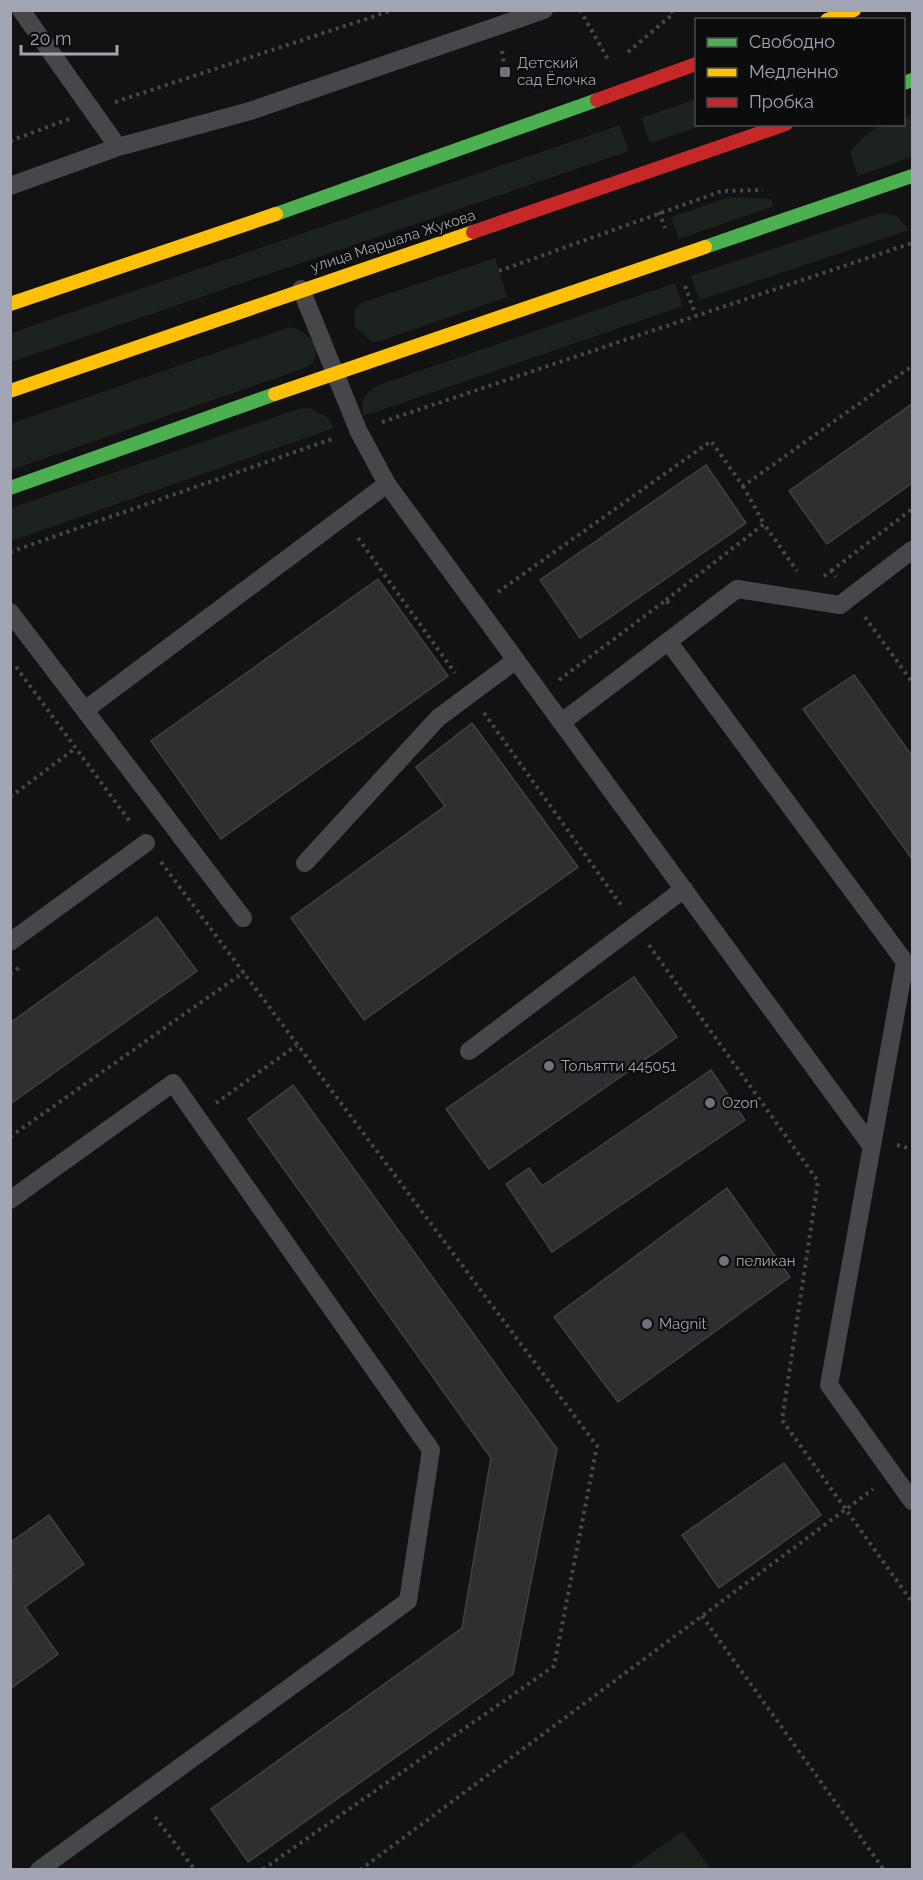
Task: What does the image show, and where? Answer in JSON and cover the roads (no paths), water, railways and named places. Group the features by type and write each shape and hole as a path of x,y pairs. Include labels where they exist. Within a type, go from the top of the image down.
{"main road":[{"path":"832,18 854,10"},
{"path":"10,304 276,214 695,64"},
{"name":"улица Маршала Жукова","path":"10,391 780,126"},
{"path":"10,488 336,373 909,183"}],"lane":[{"path":"21,10 118,147"},
{"path":"10,186 118,147 250,111 544,10"},
{"path":"301,289 358,430 387,484 870,1144"},
{"path":"85,710 387,484"},
{"path":"562,722 737,589 840,604 912,550"},
{"path":"10,612 243,918"},
{"path":"668,641 905,962 870,1144 829,1385 912,1501"},
{"path":"305,863 438,718 516,660"},
{"path":"10,942 146,843"},
{"path":"469,1051 684,889"},
{"path":"10,1200 173,1083 431,1450 408,1601 39,1869"}],"place":[{"name":"Детский сад Ёлочка","path":"505,72"},
{"name":"Тольятти 445051","path":"549,1066"},
{"name":"Ozon","path":"710,1103"},
{"name":"пеликан","path":"724,1261"},
{"name":"Magnit","path":"647,1324"}]}
